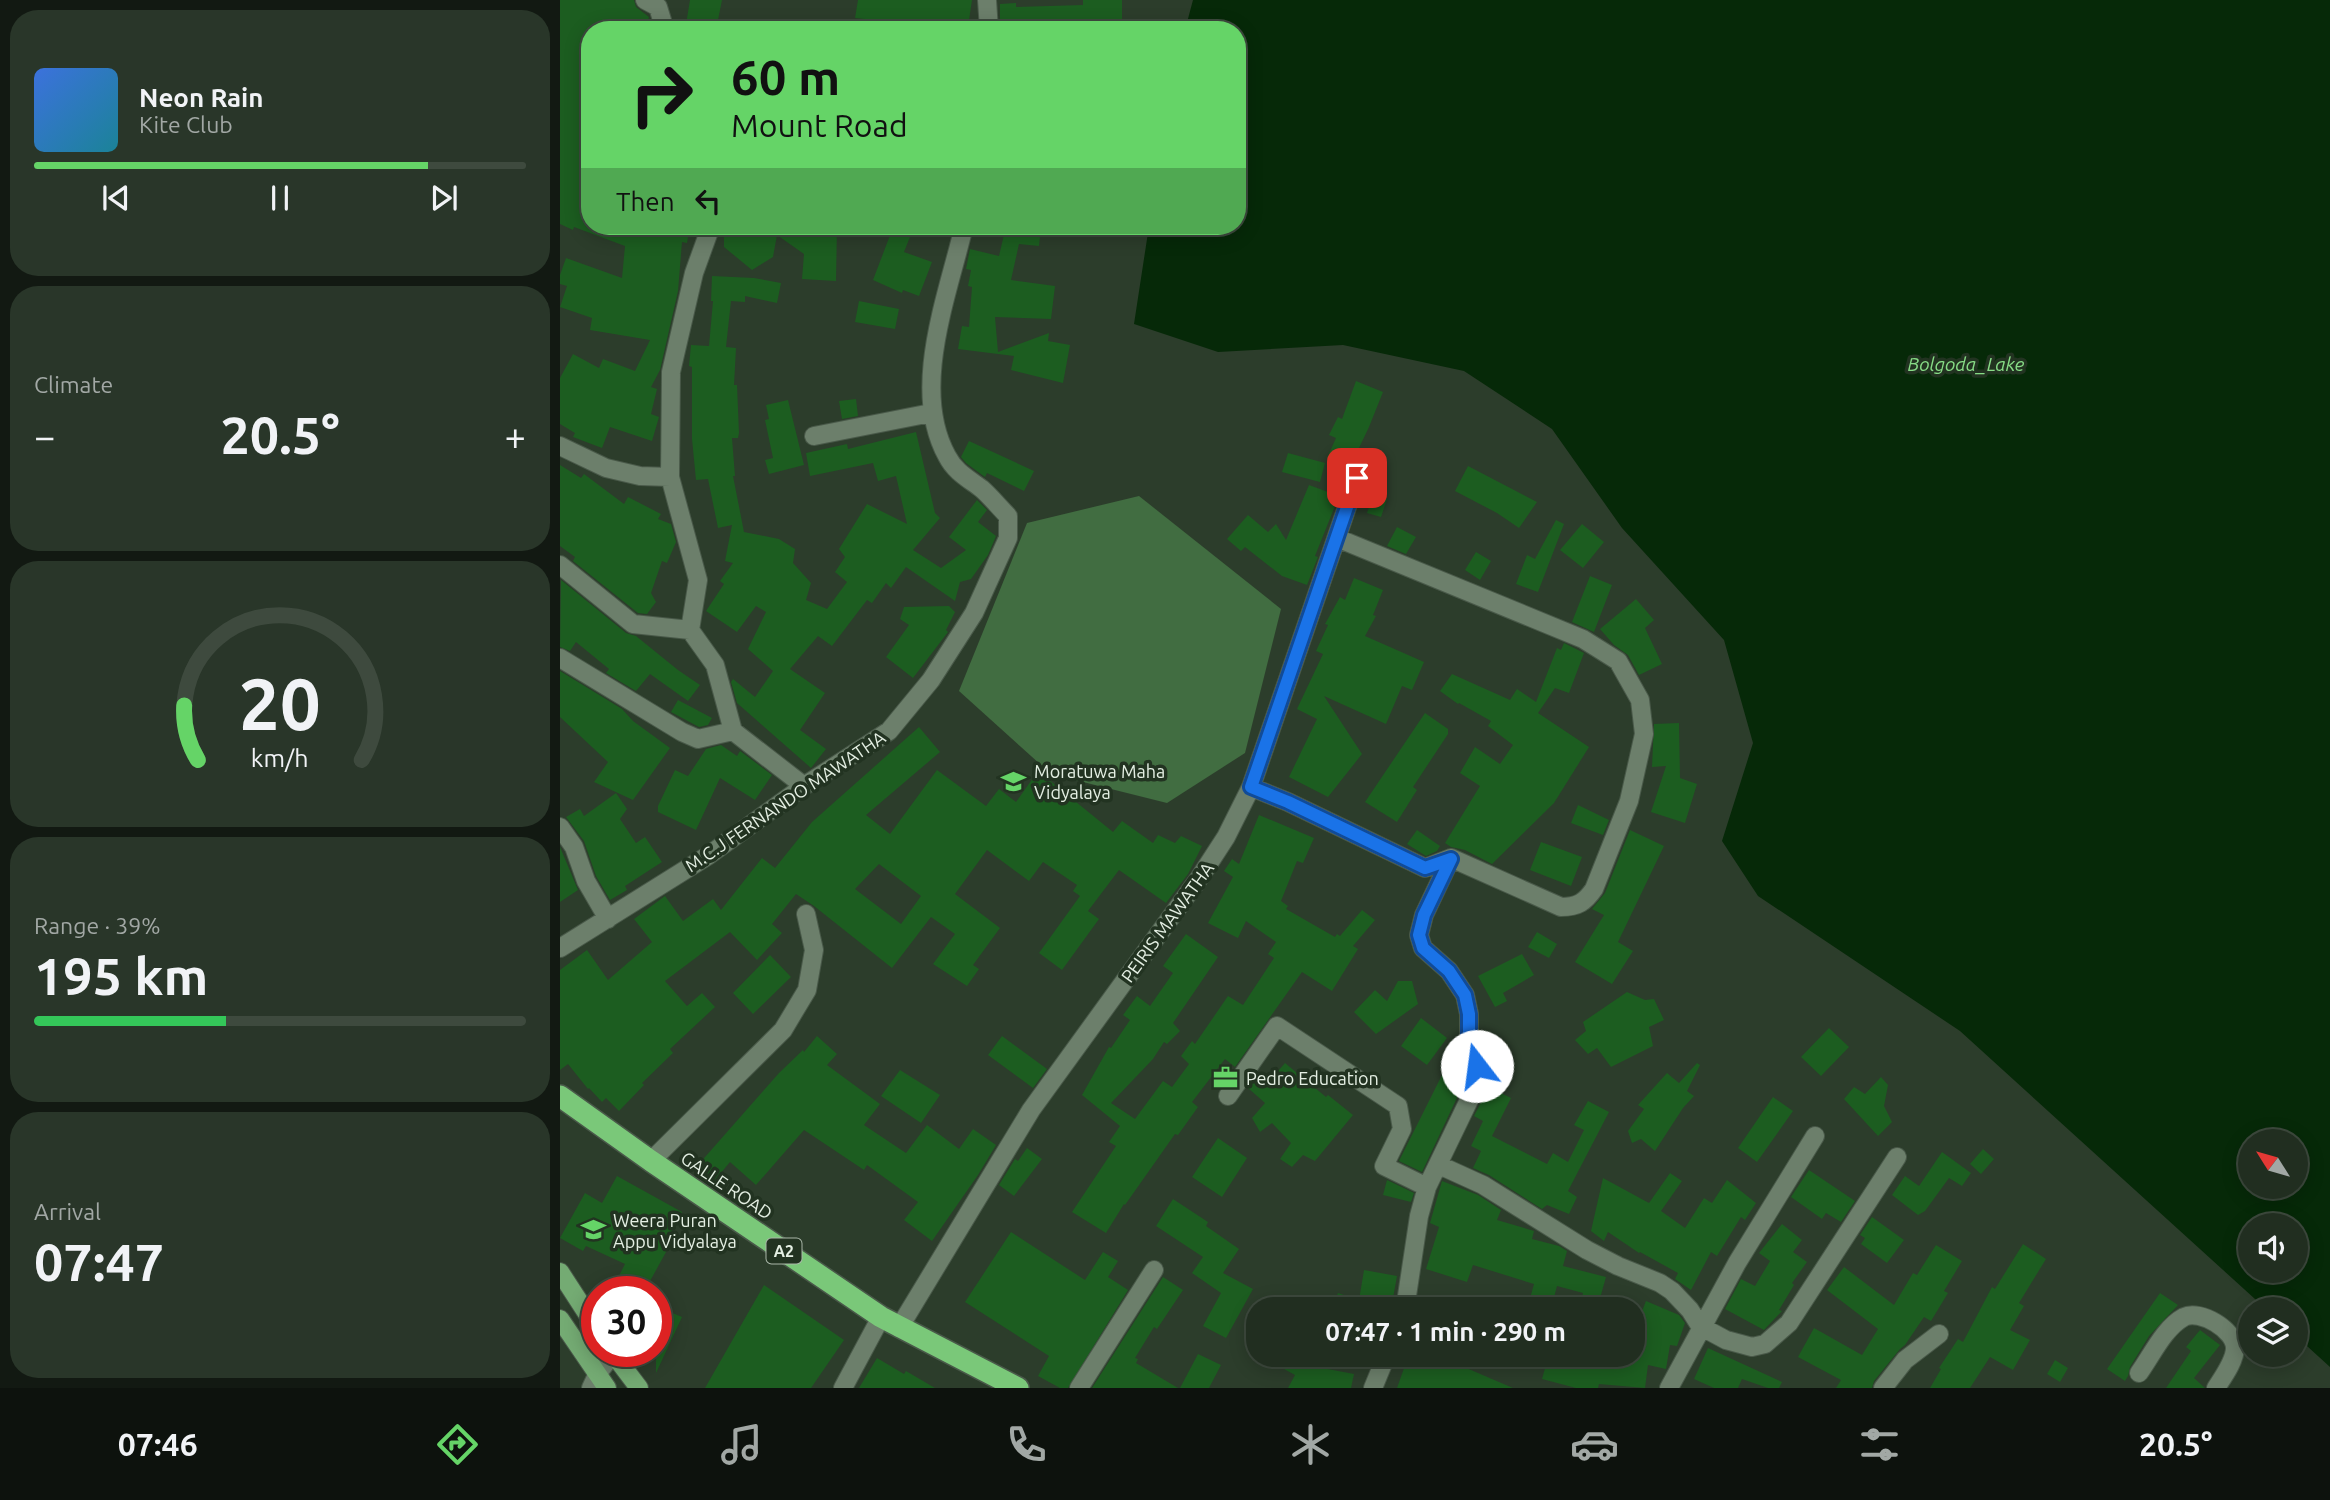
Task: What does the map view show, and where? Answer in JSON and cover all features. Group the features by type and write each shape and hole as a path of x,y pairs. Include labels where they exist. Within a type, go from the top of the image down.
{"highway":[{"name":"GALLE ROAD","path":"560,1096 890,1323 1018,1388"}],"main road":[{"path":"560,1272 581,1304"},
{"path":"560,1319 599,1383"},
{"path":"623,1367 639,1388"}],"street":[{"path":"645,0 658,7 662,21"},
{"path":"987,0 988,21"},
{"path":"708,235 694,273 671,372 670,477 698,580 690,630 715,665 733,731 804,786"},
{"path":"814,436 931,413 934,349 962,235"},
{"name":"M.C.J FERNANDO MAWATHA","path":"560,948 709,855 804,786 889,731 931,680 974,613 1008,538 1008,516 984,491 958,472 946,456 931,413"},
{"path":"560,446 606,468 640,476 670,477"},
{"name":"PEIRIS MAWATHA","path":"843,1388 890,1323 1031,1110 1200,877 1226,836 1251,787 1357,478"},
{"path":"1251,787 1425,868 1451,859 1561,907 1573,907 1585,902 1594,889 1629,801 1644,734 1640,699 1618,661 1583,639 1337,538"},
{"path":"560,565 633,624 690,630"},
{"path":"560,658 698,739 733,731"},
{"path":"560,827 574,847 586,881 608,919"},
{"path":"1407,1297 1419,1216 1427,1187 1471,1096 1477,1066 1469,1044 1469,1014 1465,995 1449,971 1423,948 1419,935 1424,915 1451,859"},
{"path":"651,1161 783,1030 807,990 814,950 806,914"},
{"path":"1228,1096 1277,1026 1398,1106 1402,1129 1384,1166 1427,1187"},
{"path":"1669,1388 1700,1326 1815,1136"},
{"path":"1439,1165 1483,1185 1587,1250 1660,1283 1690,1310 1700,1326 1726,1340 1752,1347 1765,1344 1788,1322 1897,1157"},
{"path":"1079,1388 1154,1270"},
{"path":"2139,1373 2171,1327 2191,1314 2199,1314 2230,1336 2235,1347 2231,1362 2216,1388"},
{"path":"1882,1388 1905,1360 1939,1334"},
{"path":"1373,1388 1382,1367"}],"shaded area":[{"path":"1139,496 1281,609 1245,753 1167,803 1051,774 959,691 1027,523"}],"water":[{"name":"Bolgoda_Lake","path":"1193,0 2330,0 2330,1367 2308,1347 2308,1297 2253,1297 1960,1031 1758,896 1722,841 1753,743 1724,640 1622,528 1552,429 1464,371 1343,345 1218,352 1134,324 1148,235 1246,235 1246,21 1187,21"}],"building":[{"path":"560,0 634,0 636,7 649,17 648,21 581,21 581,230 574,227 573,230 560,224"},
{"path":"690,0 722,0 718,21 686,21"},
{"path":"858,0 972,0 969,21 884,21 855,18"},
{"path":"1083,0 1122,0 1122,21 1000,21 1000,4 1016,3 1016,7 1083,5"},
{"path":"595,235 688,235 687,243 682,242 678,291 660,370 651,387 657,389 651,414 659,417 652,441 610,427 602,448 573,437 575,433 560,424 560,378 573,354 599,368 603,359 635,371 650,340 590,330 592,318 560,307 567,286 560,284 560,275 566,258 622,278 625,246"},
{"path":"724,235 777,235 773,257 752,270 724,247"},
{"path":"777,235 837,235 836,281 802,279 804,254"},
{"path":"890,235 910,237 904,252 932,262 919,296 903,290 902,293 873,280"},
{"path":"1004,235 1040,235 1039,246 1019,244 1011,280 1055,286 1051,319 995,317 998,352 1049,333 1048,341 1070,345 1063,383 1011,370 1014,356 958,349 962,326 969,327 972,287 968,286 971,270 966,269 970,249 999,256"},
{"path":"712,276 754,278 781,283 777,303 745,296 745,302 731,301 726,347 736,348 734,385 737,385 739,433 738,438 732,438 733,476 744,532 779,539 795,549 793,563 811,583 806,600 827,609 847,582 835,572 845,557 839,549 867,504 907,524 896,476 878,481 873,463 810,476 806,453 847,444 848,449 916,432 935,513 940,518 913,550 941,568 966,550 949,537 977,500 987,510 978,522 996,536 988,555 971,579 960,582 955,601 906,567 891,588 886,583 872,603 867,600 832,646 818,636 790,669 825,693 800,730 826,749 811,768 737,703 731,682 733,679 755,697 773,671 748,649 766,612 756,606 737,632 706,611 724,584 720,581 733,563 725,561 732,525 718,528 708,479 696,480 692,439 692,367 689,366 691,345 709,346"},
{"path":"859,301 899,309 895,329 855,322"},
{"path":"1356,381 1383,392 1349,469 1327,458 1336,438 1329,435 1338,417 1342,419"},
{"path":"856,399 858,416 842,419 839,401"},
{"path":"788,400 804,465 769,474 765,460 773,458 765,420 769,419 766,405"},
{"path":"969,441 1034,471 1024,491 987,473 985,477 966,463 961,457"},
{"path":"1288,453 1325,463 1320,482 1282,472"},
{"path":"560,465 581,478 584,474 624,504 628,497 661,514 658,519 671,524 676,542 667,563 662,561 651,593 656,602 647,614 638,613 573,561 575,557 560,546"},
{"path":"1468,466 1537,502 1519,528 1455,491"},
{"path":"1309,485 1339,496 1315,556 1318,557 1307,585 1282,576 1245,547 1241,551 1227,539 1248,515 1268,532 1276,524 1286,540"},
{"path":"1373,495 1387,499 1381,517 1367,513"},
{"path":"1556,520 1564,524 1538,592 1516,584 1527,555 1535,559"},
{"path":"1582,524 1604,542 1583,568 1560,550"},
{"path":"1397,527 1416,537 1406,554 1387,546"},
{"path":"1476,552 1491,561 1480,580 1465,570"},
{"path":"1590,576 1612,585 1594,632 1572,622"},
{"path":"1354,578 1383,590 1373,615 1376,616 1365,636 1424,662 1412,690 1402,686 1386,724 1324,696 1362,754 1328,797 1289,777 1317,719 1297,709 1323,654 1316,651 1328,625 1325,624 1340,597 1345,600"},
{"path":"561,580 626,633 636,636 700,685 688,701 650,674 636,691 606,673 609,669 576,642 570,651 560,647"},
{"path":"1636,599 1654,620 1645,628 1662,664 1639,675 1628,655 1614,645 1600,629"},
{"path":"949,606 955,612 946,630 948,632 913,678 886,657 909,625 900,619 904,607"},
{"path":"1564,643 1584,653 1569,693 1555,688 1538,713 1589,747 1554,803 1492,864 1465,850 1451,847 1445,843 1480,786 1460,773 1475,747 1500,764 1513,745 1488,726 1491,721 1440,691 1452,674 1510,700 1517,689 1536,702 1557,648 1561,650"},
{"path":"560,671 622,709 633,721 670,748 633,800 594,782 608,762 560,717"},
{"path":"678,700 712,718 708,725 699,727 671,712"},
{"path":"1425,713 1448,729 1448,734 1413,787 1417,790 1397,822 1365,802"},
{"path":"1679,723 1680,778 1697,784 1685,823 1651,812 1666,766 1652,767 1654,724"},
{"path":"919,727 940,752 866,815 890,834 937,770 986,806 999,789 1016,802 1038,771 1113,832 1122,821 1153,843 1158,835 1175,843 1181,836 1202,846 1188,874 1166,903 1119,870 1088,911 1099,919 1062,970 1039,953 1080,896 1073,891 1077,885 1043,862 1029,881 987,850 955,894 1000,928 973,965 979,969 967,986 933,964 955,934 931,917 892,968 796,894 772,924 782,933 757,960 730,932 665,981 687,1006 702,993 715,1007 670,1049 673,1053 642,1083 644,1085 619,1111 606,1098 602,1102 568,1064 560,1070 560,970 587,950 608,980 652,942 634,919 665,896 683,921 713,899 721,910 762,858 775,868 812,822","holes":["879,864 921,896 901,924 855,889"]},
{"path":"721,745 737,756 740,751 772,775 755,800 720,778 696,830 658,812 658,806 675,770 688,776 706,749"},
{"path":"616,793 627,809 620,819 636,843 645,837 662,862 625,886 627,890 610,900 596,876 584,841 566,817 580,809 584,816"},
{"path":"1578,805 1609,820 1603,835 1571,823"},
{"path":"1259,815 1314,838 1303,863 1297,861 1281,901 1288,906 1286,909 1335,937 1337,934 1340,936 1362,910 1375,920 1353,946 1358,949 1332,991 1302,972 1235,1067 1225,1059 1192,1102 1198,1107 1178,1135 1175,1134 1106,1233 1072,1212 1116,1146 1109,1142 1120,1126 1082,1095 1109,1047 1111,1048 1130,1020 1123,1015 1137,996 1150,1006 1173,973 1163,966 1186,934 1218,957 1173,1023 1180,1031 1167,1044 1164,1042 1153,1059 1111,1103 1135,1119 1163,1081 1172,1087 1189,1064 1181,1056 1192,1041 1195,1044 1228,996 1243,1005 1274,958 1268,954 1276,942 1246,921 1238,938 1208,923 1233,877 1224,871 1232,859 1239,864"},
{"path":"1417,830 1440,846 1437,851 1426,856 1407,844"},
{"path":"1630,830 1664,846 1618,942 1633,951 1612,984 1575,962 1604,915 1592,909 1605,893"},
{"path":"1541,842 1582,857 1571,886 1530,870"},
{"path":"560,847 578,890 560,902"},
{"path":"1537,932 1557,944 1549,958 1528,947"},
{"path":"1522,954 1534,975 1503,993 1507,1001 1495,1007 1478,976"},
{"path":"770,955 791,977 753,1014 733,993"},
{"path":"1398,981 1412,981 1418,1004 1376,1034 1354,1012 1375,990 1387,1001"},
{"path":"1627,992 1645,1000 1654,999 1664,1020 1649,1027 1653,1046 1611,1067 1597,1048 1588,1054 1575,1040 1586,1031 1583,1022"},
{"path":"1421,1018 1447,1038 1427,1065 1401,1046"},
{"path":"1829,1028 1849,1047 1821,1076 1801,1057"},
{"path":"817,1036 837,1054 827,1065 880,1104 864,1125 906,1153 927,1125 959,1149 973,1129 996,1145 932,1241 904,1220 918,1202 867,1165 864,1170 804,1130 756,1185 730,1162 715,1180 698,1165 779,1073 803,1050 804,1052"},
{"path":"1002,1036 1047,1069 1033,1088 988,1055"},
{"path":"1285,1063 1326,1097 1328,1095 1353,1115 1315,1161 1303,1155 1292,1167 1280,1159 1291,1143 1272,1123 1260,1132 1252,1118 1265,1103 1248,1088 1256,1076 1267,1084"},
{"path":"1697,1063 1700,1065 1687,1091 1694,1096 1655,1151 1641,1139 1632,1143 1628,1131 1644,1109 1638,1105 1667,1073 1679,1083"},
{"path":"900,1070 940,1095 921,1123 881,1096"},
{"path":"1442,1075 1463,1085 1422,1172 1399,1161"},
{"path":"1881,1077 1888,1085 1884,1106 1892,1122 1878,1136 1844,1099 1854,1087 1865,1094"},
{"path":"1489,1087 1511,1098 1492,1136 1547,1164 1553,1153 1568,1162 1584,1130 1574,1125 1588,1101 1609,1112 1568,1191 1577,1197 1569,1214 1547,1205 1542,1209 1489,1175 1473,1168 1481,1151 1471,1146 1483,1121 1474,1116"},
{"path":"1773,1097 1793,1111 1757,1162 1738,1148"},
{"path":"1218,1138 1247,1158 1222,1197 1192,1177"},
{"path":"1027,1148 1042,1159 1014,1196 999,1185 1015,1159 1018,1161"},
{"path":"1983,1149 1994,1159 1981,1174 1970,1164"},
{"path":"1942,1152 1971,1173 1962,1186 1949,1178 1925,1211 1918,1215 1892,1195 1905,1176 1919,1186"},
{"path":"1809,1170 1855,1201 1841,1222 1826,1213 1822,1219 1791,1197"},
{"path":"1670,1173 1682,1181 1661,1211 1685,1228 1704,1198 1712,1203 1727,1180 1756,1203 1745,1220 1741,1217 1717,1256 1711,1252 1691,1290 1675,1279 1678,1273 1639,1253 1608,1232 1604,1241 1591,1231 1603,1178 1649,1203"},
{"path":"617,1176 682,1212 667,1240 671,1243 653,1276 619,1276 625,1264 586,1246 583,1251 560,1238 585,1193 602,1203"},
{"path":"1387,1180 1414,1193 1411,1202 1383,1195"},
{"path":"1442,1181 1478,1195 1501,1210 1497,1220 1534,1231 1532,1239 1559,1246 1567,1251 1563,1266 1606,1277 1600,1297 1582,1297 1583,1293 1557,1286 1554,1297 1530,1297 1534,1284 1473,1265 1467,1282 1426,1269 1439,1227 1430,1223"},
{"path":"1173,1199 1208,1222 1206,1226 1239,1249 1223,1273 1253,1289 1246,1297 1226,1338 1203,1326 1221,1293 1192,1273 1203,1257 1156,1226"},
{"path":"1872,1217 1904,1240 1887,1263 1861,1244 1865,1238 1860,1235"},
{"path":"1782,1224 1802,1240 1793,1252 1807,1262 1792,1283 1794,1285 1779,1310 1782,1311 1764,1330 1725,1309 1741,1279 1755,1286 1770,1261 1759,1253"},
{"path":"1011,1232 1085,1280 1103,1252 1118,1261 1108,1277 1128,1290 1068,1388 1060,1388 1038,1376 1049,1356 965,1302"},
{"path":"2023,1244 2046,1259 2019,1303 2024,1306 2010,1330 2030,1340 2013,1370 1990,1357 1970,1388 1930,1388 1941,1369 1939,1368 1958,1339 1963,1342 1992,1287 1995,1289"},
{"path":"1936,1245 1962,1261 1944,1291 1948,1293 1931,1321 1924,1317 1905,1345 1874,1381 1872,1388 1836,1388 1841,1380 1798,1357 1814,1328 1862,1355 1878,1329 1827,1290 1844,1267 1894,1305 1913,1273 1917,1275"},
{"path":"1364,1270 1397,1276 1393,1297 1360,1297"},
{"path":"1163,1277 1183,1290 1157,1329 1154,1327 1135,1358 1138,1359 1136,1363 1178,1388 1092,1388"},
{"path":"764,1285 844,1340 811,1388 705,1388"},
{"path":"2160,1293 2178,1305 2149,1336 2130,1367 2125,1381 2107,1369"},
{"path":"1646,1301 1679,1315 1685,1323 1677,1346 1670,1345 1666,1369 1648,1365 1645,1388 1599,1384 1598,1388 1576,1388 1542,1379 1545,1367 1645,1367"},
{"path":"672,1313 682,1317 672,1339"},
{"path":"2200,1330 2220,1345 2194,1378 2205,1388 2166,1388 2191,1351 2186,1347"},
{"path":"1708,1348 1782,1382 1779,1388 1768,1388 1742,1379 1738,1388 1714,1388 1694,1379"},
{"path":"1198,1354 1221,1365 1209,1388 1180,1388"},
{"path":"877,1358 904,1374 906,1371 935,1388 859,1388"},
{"path":"2055,1360 2068,1368 2060,1382 2047,1374"},
{"path":"1281,1367 1317,1367 1354,1374 1351,1388 1288,1388 1295,1375"},
{"path":"1404,1367 1464,1367 1513,1388 1397,1388"}],"place":[{"name":"Moratuwa Maha Vidyalaya","path":"1014,781"},
{"name":"Pedro Education","path":"1226,1078"},
{"name":"Weera Puran Appu Vidyalaya","path":"593,1230"}],"route":[{"path":"1357,478 1251,787 1425,868 1451,859 1424,915 1419,935 1423,948 1449,971 1465,995 1469,1014 1469,1044 1477,1066"}]}
